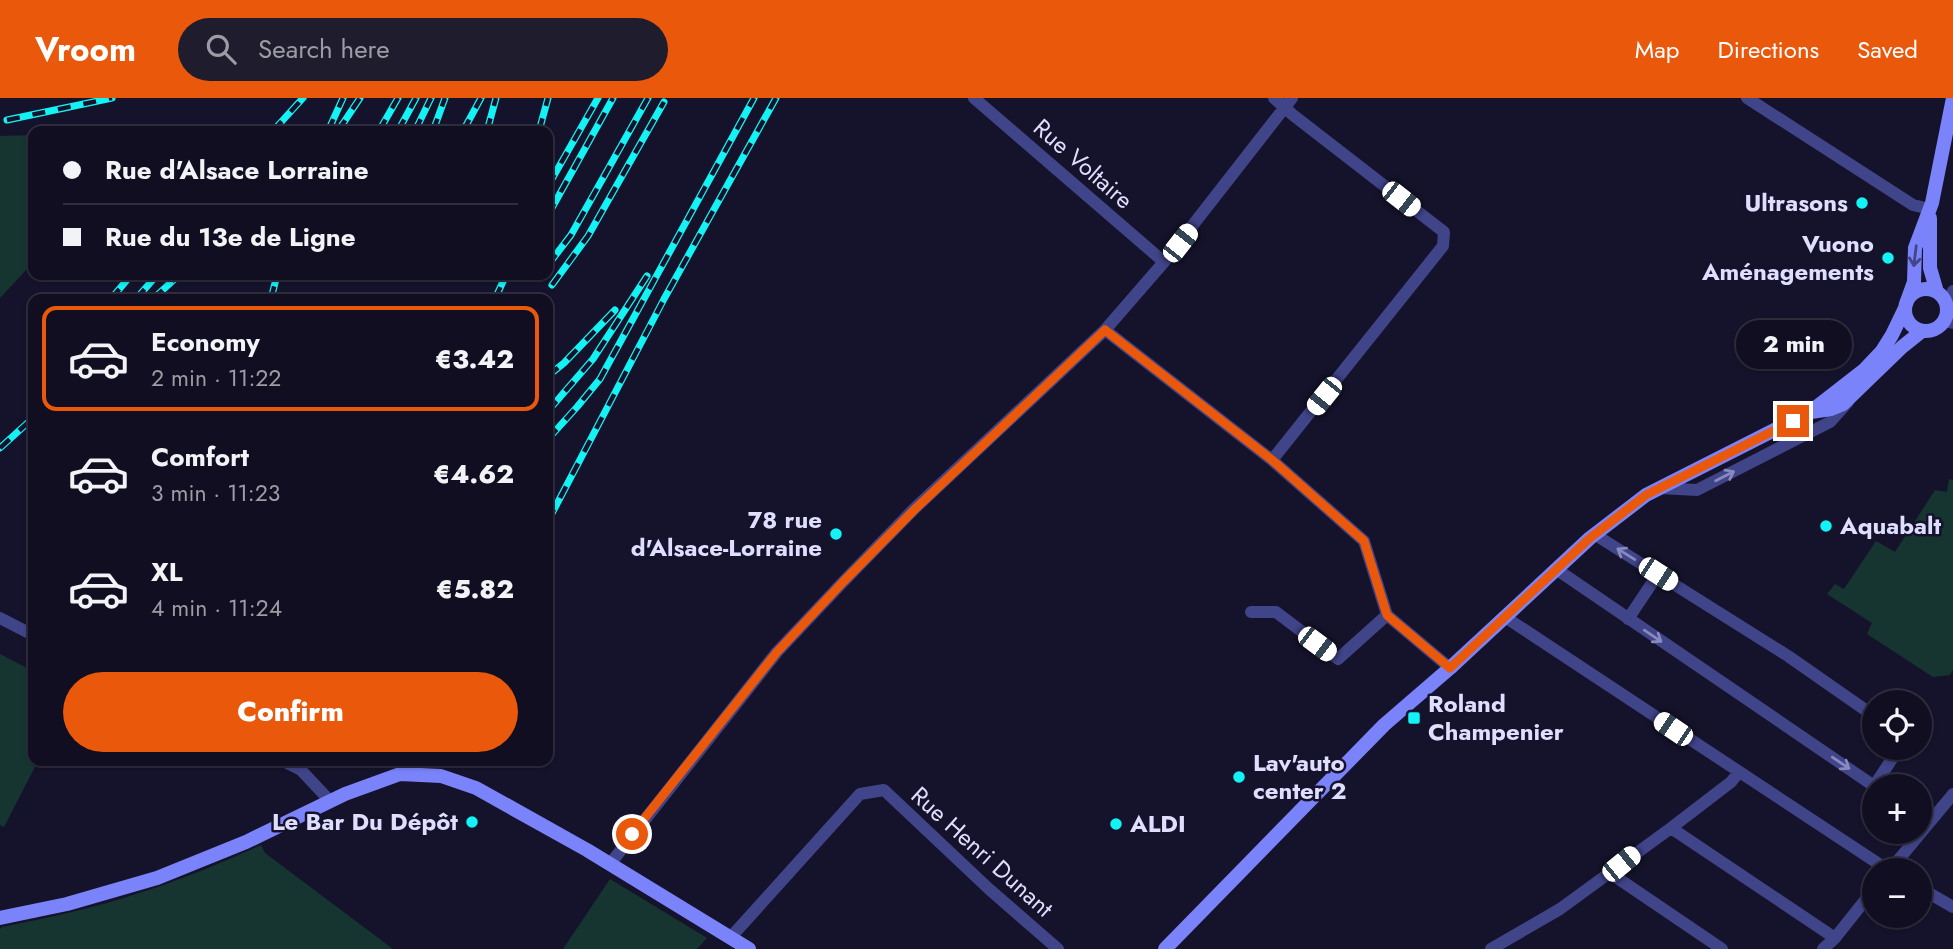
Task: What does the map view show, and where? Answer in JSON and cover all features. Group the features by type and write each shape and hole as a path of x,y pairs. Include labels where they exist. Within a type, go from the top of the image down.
{"main road":[{"path":"1922,331 1910,323 1905,306 1914,282 1915,248 1931,206 1953,98"},
{"path":"1810,412 1843,404 1902,347 1922,331 1934,329 1949,310 1937,292 1930,268 1931,206"},
{"path":"1165,949 1384,725 1450,668 1594,534 1646,495 1810,412 1864,370 1882,351 1910,296 1926,289 1937,292"},
{"path":"0,918 67,904 157,878 247,842 330,801 400,774 441,776 476,788 610,863 749,949"}],"street":[{"name":"Rue Voltaire","path":"974,98 1164,262"},
{"path":"1272,460 1443,246 1444,232 1289,103 1274,98"},
{"path":"1747,98 1913,205 1931,206"},
{"path":"610,863 786,642 914,510 1105,330 1164,262 1289,103"},
{"path":"1105,330 1272,460 1364,541 1387,615 1450,668"},
{"path":"1660,488 1697,490 1830,422 1854,395"},
{"path":"1594,534 1788,656 1862,708"},
{"path":"1556,569 1862,778"},
{"path":"1628,619 1658,574"},
{"path":"1251,612 1276,612 1338,659 1387,615"},
{"path":"1505,617 1871,858"},
{"path":"0,618 28,632"},
{"path":"293,766 301,770 330,801"},
{"path":"1491,949 1560,909 1611,873 1731,782 1739,772"},
{"name":"Rue Henri Dunant","path":"731,937 860,794 884,790 989,889 1058,949"},
{"path":"1932,814 1953,794"},
{"path":"1671,828 1835,938"},
{"path":"1611,873 1722,949"},
{"path":"1932,895 1953,907"},
{"path":"1823,949 1862,904"}],"green space":[{"path":"28,135 28,268 0,298 0,136"},
{"path":"1949,479 1953,480 1953,670 1950,675 1933,677 1867,634 1872,623 1827,594 1835,584 1844,589 1876,541 1895,552 1935,490 1947,492"},
{"path":"0,654 28,668 28,766 35,766 4,827 0,825"},
{"path":"261,845 265,853 393,949 0,949 2,927 71,912 155,888"},
{"path":"610,879 707,938 697,949 563,949"}],"railway":[{"path":"7,120 112,98"},
{"path":"278,126 303,98"},
{"path":"330,126 343,98"},
{"path":"341,126 360,98"},
{"path":"382,126 398,98"},
{"path":"401,126 416,98"},
{"path":"417,126 431,98"},
{"path":"435,126 445,98"},
{"path":"466,126 481,98"},
{"path":"488,126 496,98"},
{"path":"540,126 548,98"},
{"path":"553,177 598,98"},
{"path":"553,206 613,98"},
{"path":"553,258 571,235 648,98"},
{"path":"553,433 600,379 754,98"},
{"path":"553,511 664,299 776,98"},
{"path":"552,285 588,236 664,102"},
{"path":"553,405 593,359 647,276"},
{"path":"115,294 127,280"},
{"path":"140,294 153,280"},
{"path":"158,294 174,280"},
{"path":"272,294 276,280"},
{"path":"497,294 504,280"},
{"path":"553,372 615,310"},
{"path":"0,448 28,423"}],"place":[{"name":"Ultrasons","path":"1862,203"},
{"name":"Vuono Aménagements","path":"1888,258"},
{"name":"Aquabalt","path":"1826,526"},
{"name":"78 rue d'Alsace-Lorraine","path":"836,534"},
{"name":"Roland Champenier","path":"1414,718"},
{"name":"Lav'auto center 2","path":"1239,777"},
{"name":"Le Bar Du Dépôt","path":"472,822"},
{"name":"ALDI","path":"1116,824"}],"route":[{"path":"632,834 777,652 914,510 1105,330 1272,460 1364,541 1387,615 1450,668 1590,538 1646,495 1793,421"}]}
